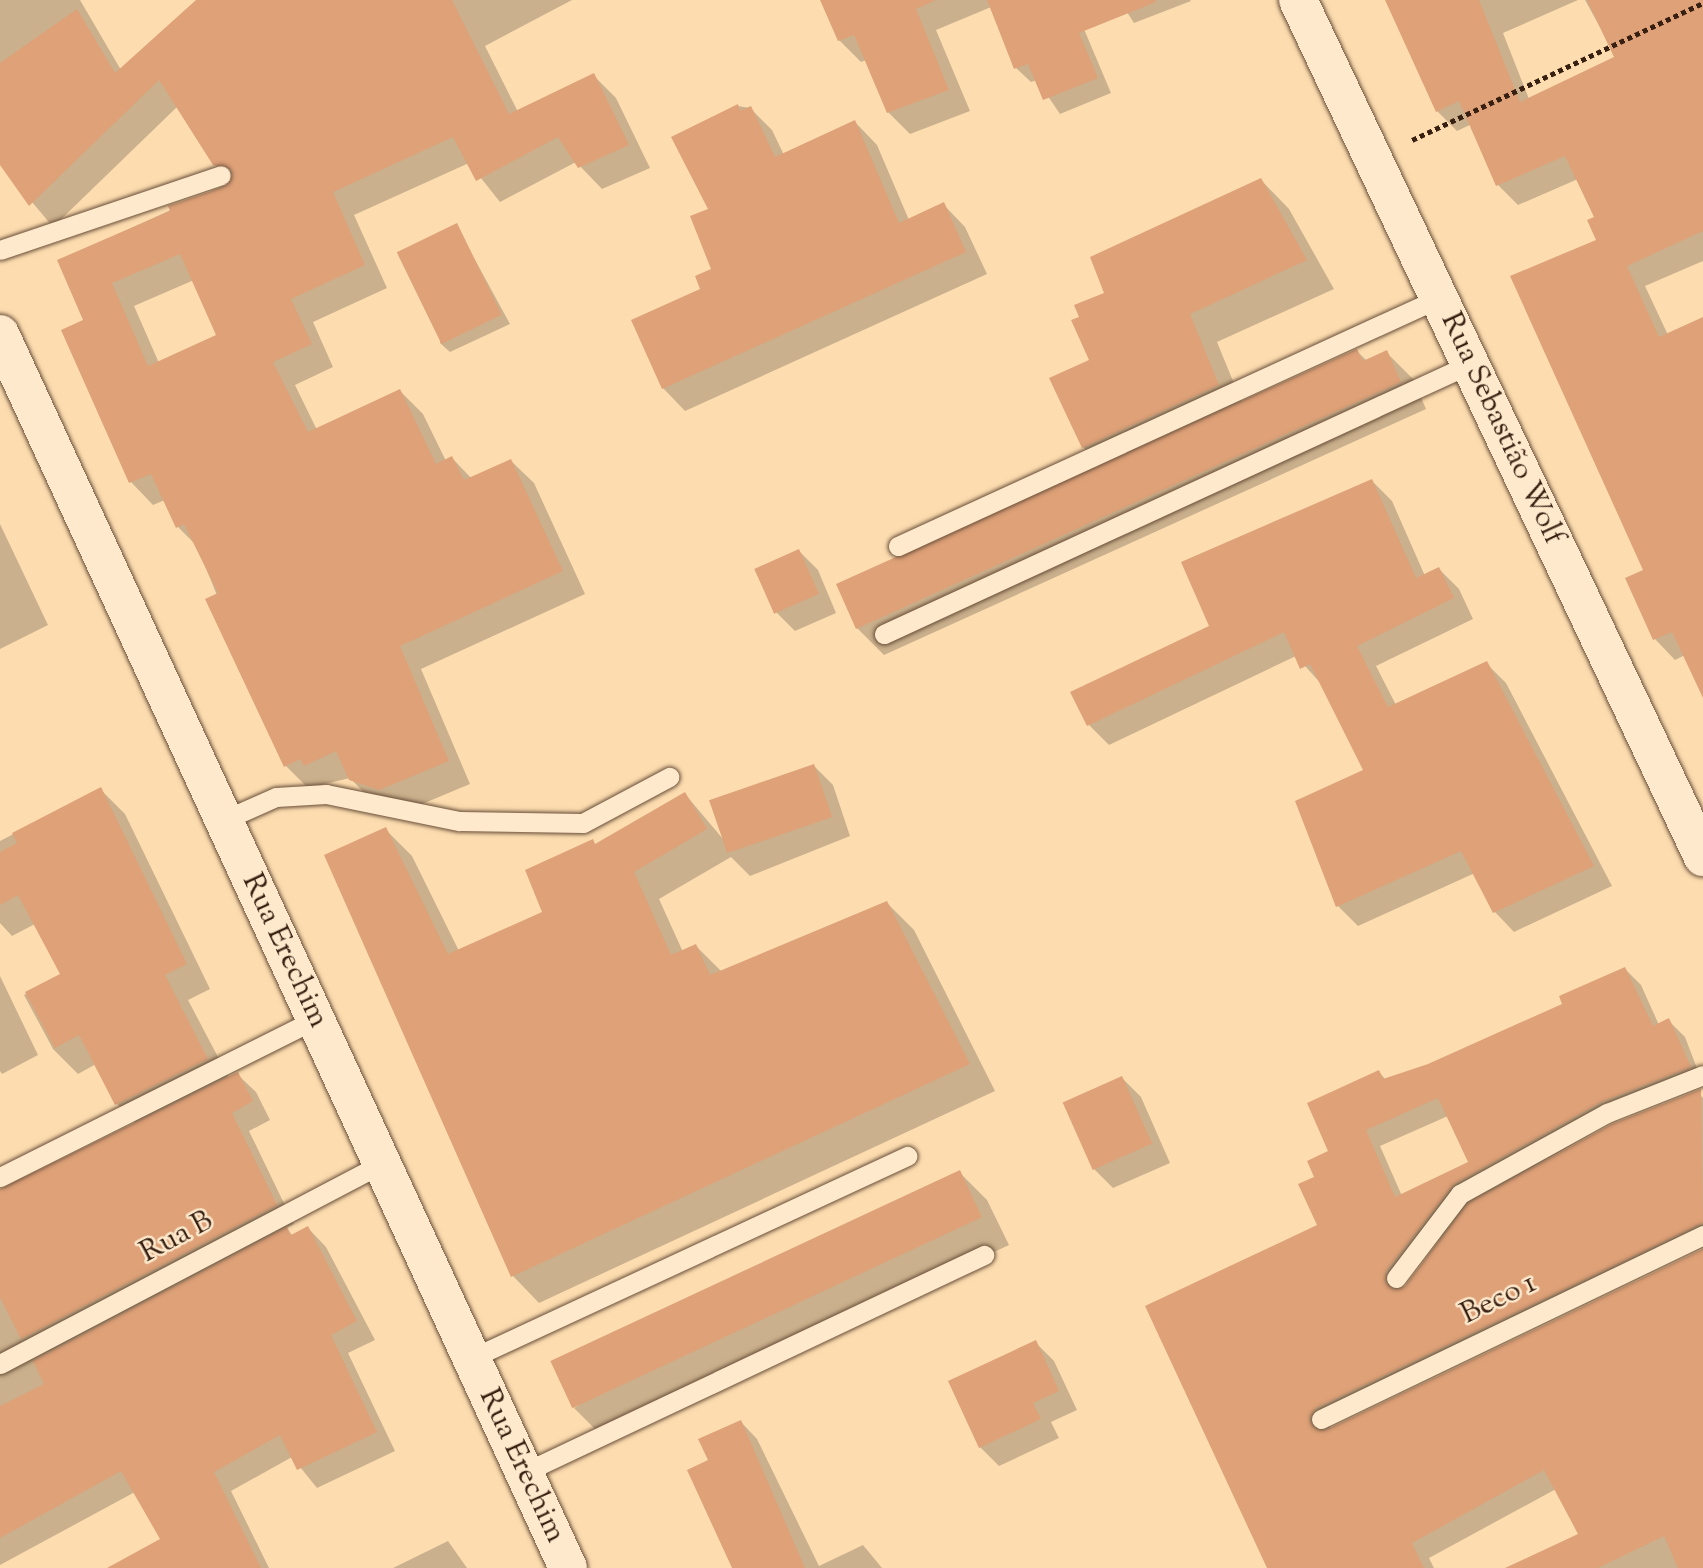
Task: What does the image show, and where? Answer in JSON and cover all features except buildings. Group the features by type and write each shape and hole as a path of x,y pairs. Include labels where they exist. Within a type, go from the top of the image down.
{"street":[{"name":"Rua Sebastião Wolf","path":"1298,0 1703,857"},
{"name":"Rua Erechim","path":"0,334 568,1568"}],"lane":[{"path":"0,250 221,175"},
{"path":"898,546 1439,298"},
{"path":"884,634 1470,364"},
{"path":"224,820 276,797 326,794 458,821 583,823 669,776"},
{"path":"0,1177 315,1018"},
{"path":"1396,1278 1460,1194 1607,1113 1703,1075"},
{"path":"472,1358 907,1156"},
{"name":"Rua B","path":"0,1364 382,1164"},
{"name":"Beco 1","path":"1321,1419 1703,1235"},
{"path":"525,1472 984,1255"}],"path":[{"path":"1373,158 1703,3"}]}
